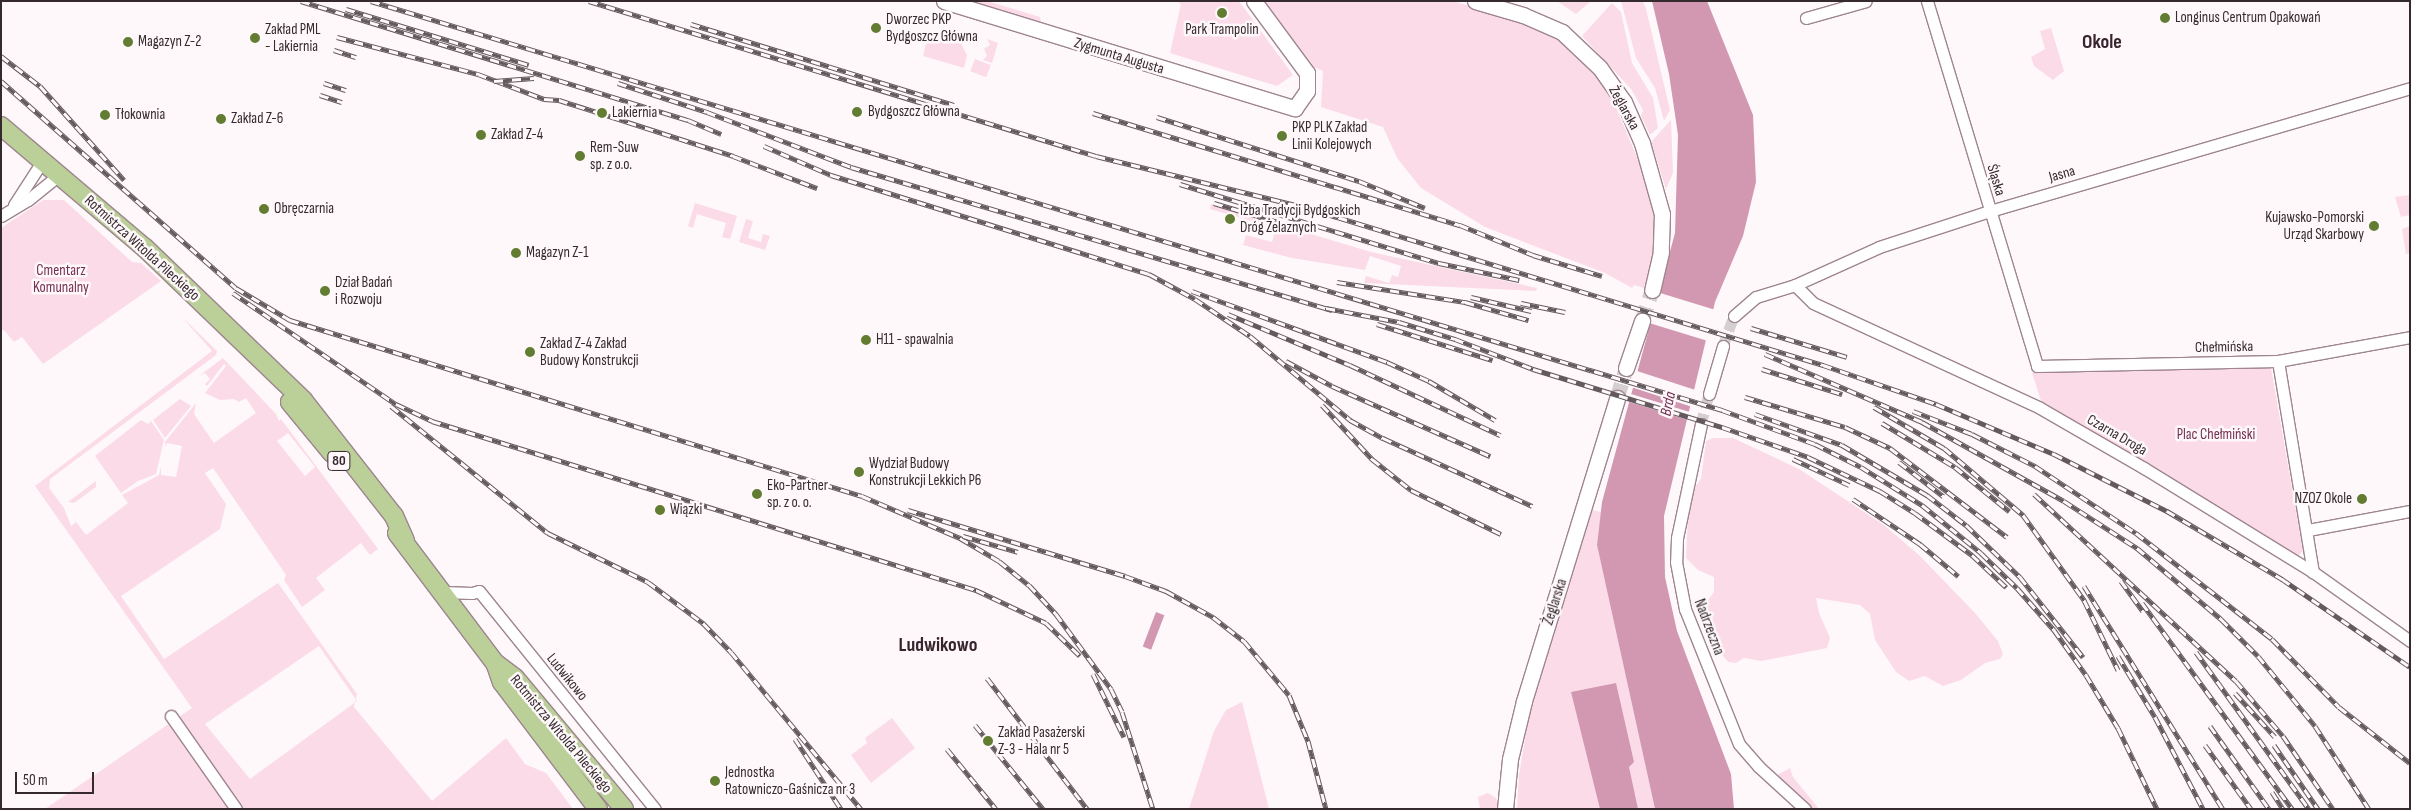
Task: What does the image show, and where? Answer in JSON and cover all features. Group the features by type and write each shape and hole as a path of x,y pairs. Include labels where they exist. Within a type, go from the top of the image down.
{"main road":[{"name":"Rotmistrza Witolda Pileckiego","path":"1,126 60,174 185,285 276,377 308,405 349,455 394,516 405,541 495,662 515,678 624,809"},
{"name":"Rotmistrza Witolda Pileckiego","path":"495,662 502,682 598,809"}],"street":[{"name":"Zygmunta Augusta","path":"944,1 1295,108 1307,92 1307,73 1254,1"},
{"name":"Żeglarska","path":"1475,1 1523,15 1562,32 1600,68 1624,102 1642,143 1662,214 1661,252 1652,290"},
{"path":"1806,18 1866,1"},
{"name":"Śląska","path":"1927,1 2037,366"},
{"name":"Jasna","path":"1734,316 1751,300 1795,285 1879,247 1990,211 2410,88"},
{"path":"12,208 43,160"},
{"path":"1,216 28,200 60,174"},
{"name":"Czarna Droga","path":"1795,285 1813,303 2049,413 2313,572 2410,641"},
{"path":"1626,368 1642,321"},
{"name":"Chełmińska","path":"2037,366 2278,361 2410,338"},
{"path":"1709,394 1723,346"},
{"path":"2278,361 2308,530 2313,572"},
{"name":"Żeglarska","path":"1505,809 1510,759 1522,707 1617,398"},
{"name":"Nadrzeczna","path":"1701,424 1677,538 1676,562 1685,609 1739,744 1759,767 1805,809"},
{"path":"2308,530 2410,511"},
{"name":"Ludwikowo","path":"443,592 472,594 479,591 655,809"},
{"path":"172,716 236,809"}],"green space":[{"path":"962,1 987,1 1040,17 1041,22"},
{"path":"1177,1 1239,1 1293,75 1277,86 1170,53 1181,4"},
{"path":"1260,1 1452,1 1520,20 1563,43 1599,77 1611,95 1646,179 1655,209 1656,226 1652,254 1653,270 1647,289 1634,285 1632,288 1605,273 1485,227 1421,188 1397,158 1383,127 1321,107 1323,71 1307,64"},
{"path":"1557,1 1591,1 1576,14"},
{"path":"1621,1 1643,1 1646,9 1670,110 1664,121 1655,88 1636,58"},
{"path":"1612,3 1621,12 1632,63 1653,98 1658,128 1650,135 1641,116 1643,110 1631,89 1582,36"},
{"path":"2051,28 2064,71 2053,80 2034,66 2031,57 2045,49 2040,31"},
{"path":"943,35 959,40 967,55 964,68 923,56 927,40"},
{"path":"987,39 998,43 992,63 983,60 987,56 984,49 990,45"},
{"path":"975,59 991,65 986,77 970,71"},
{"path":"1671,120 1673,173 1666,189 1651,142"},
{"path":"2410,195 2410,215 2401,217 2395,197"},
{"name":"Cmentarz Komunalny","path":"43,200 64,200 132,262 141,263 161,281 43,364 22,337 14,342 4,330 1,331 1,228"},
{"path":"695,203 737,216 730,239 722,237 726,223 697,214 693,228 688,226"},
{"path":"1211,204 1371,252 1537,288 1536,291 1364,283 1366,276 1389,283 1392,275 1398,277 1401,266 1370,256 1365,270 1292,258 1243,245 1246,235 1272,242 1276,228 1210,209"},
{"path":"746,219 753,221 748,238 761,242 763,234 770,236 765,250 739,242"},
{"path":"2410,226 2410,253 2406,254 2402,229"},
{"path":"181,316 217,351 216,355 50,479 49,488 64,508 71,526 76,522 86,535 128,503 122,495 159,475 161,467 161,475 176,477 182,446 167,443 166,447 165,442 196,403 194,414 214,443 256,413 246,398 239,402 234,399 220,400 205,393 226,366 224,364 207,386 205,384 210,379 205,373 199,376 223,358 276,414 279,421 281,419 378,549 370,555 361,543 316,578 325,590 302,607 284,580 286,575 213,468 205,473 226,504 220,529 121,596 164,659 278,583 357,694 356,699 319,646 205,724 250,779 355,702 354,707 432,801 506,738 525,764 546,773 573,809 242,809 185,726 232,809 45,809 192,708 35,486 212,351","holes":["288,433 315,467 305,476 277,441"]},
{"name":"Plac Chełmiński","path":"2271,368 2303,551 2297,557 2044,410 2032,373"},
{"path":"180,399 191,406 165,438 153,420"},
{"path":"141,420 148,424 151,421 164,440 156,474 138,481 121,493 95,456"},
{"path":"1713,438 1733,438 1799,469 1884,525 1920,556 1975,613 1998,641 2003,654 2000,659 1985,663 1961,680 1943,686 1925,676 1909,681 1896,672 1875,640 1870,614 1860,605 1816,598 1819,613 1830,638 1827,648 1761,661 1744,658 1736,663 1728,662 1709,639 1705,624 1703,607 1714,592 1714,577 1698,570 1686,558 1689,494 1701,479 1706,441"},
{"path":"96,481 96,487 74,503 68,502"},
{"path":"1592,510 1601,512 1597,545 1655,809 1517,809 1519,775 1529,715"},
{"path":"1242,702 1269,809 1189,809 1214,731 1226,710"},
{"path":"892,718 915,748 871,783 851,755 867,743 865,738"},
{"path":"1790,768 1793,777 1819,809 1804,809 1770,779"},
{"path":"1488,793 1496,798 1498,809 1480,809 1478,797"}],"water":[{"name":"Brda","path":"1652,1 1707,1 1753,115 1756,182 1743,236 1715,302 1664,516 1665,577 1677,631 1731,774 1734,809 1655,809 1597,545 1602,502 1675,233 1678,135 1669,74"},
{"path":"1156,612 1164,615 1151,650 1143,647"},
{"path":"1616,683 1634,762 1629,767 1638,809 1600,809 1571,692"}],"pier":[{"path":"1657,292 1716,310 1707,341 1648,323"},
{"path":"1637,371 1697,390 1692,407 1632,387"},
{"path":"1631,394 1691,412 1689,420 1629,402"}],"tunnel":[{"path":"1642,321 1652,290"},
{"path":"1723,346 1734,316"},
{"path":"1617,398 1626,368"},
{"path":"1701,424 1709,394"}],"railway":[{"path":"301,1 688,120 721,134"},
{"path":"371,1 1722,410 1815,444 1861,467 1922,505 1981,553 2017,588 2054,630 2086,675 2118,728 2157,809"},
{"path":"589,1 1096,156 1304,207 1823,365 1936,404 2054,454 2167,511 2282,579 2410,667"},
{"path":"346,9 529,65"},
{"path":"691,24 954,105"},
{"path":"337,37 478,74 544,99 559,100 733,156 817,188"},
{"path":"334,50 356,57"},
{"path":"1,56 40,86 124,180"},
{"path":"494,81 534,78"},
{"path":"1,81 236,288 290,320 862,496 960,538 999,561 1029,585 1056,614 1111,689 1122,712 1153,809"},
{"path":"324,83 346,90"},
{"path":"618,83 707,112 851,167 1332,310"},
{"path":"320,95 342,102"},
{"path":"1093,113 1460,225 1533,255 1602,276"},
{"path":"1157,117 1359,181 1425,208"},
{"path":"764,146 831,175 1149,274 1195,299 1250,336 1350,420 1383,438 1532,506"},
{"path":"1180,184 1439,263 1519,280"},
{"path":"1214,203 1281,223"},
{"path":"1337,282 1465,302 1528,320"},
{"path":"1192,291 1387,362 1429,381 1495,420"},
{"path":"233,293 396,404 432,421 976,590 1046,623 1080,656"},
{"path":"1471,297 1531,311"},
{"path":"1521,303 1565,312"},
{"path":"1326,308 1399,322 1455,339 1533,369 1722,427 1808,457 1880,491 1915,513 1972,555 2006,587"},
{"path":"1228,314 1350,365 1500,435"},
{"path":"1377,324 1492,360"},
{"path":"1751,328 1847,357"},
{"path":"1765,354 1922,422 2064,501 2137,548 2221,619 2258,656 2315,726 2369,809"},
{"path":"1286,361 1332,386 1490,456"},
{"path":"1762,369 1842,394"},
{"path":"1745,397 1845,427 1890,448 2007,537"},
{"path":"1322,405 1372,459 1411,490 1501,534"},
{"path":"391,406 548,533 648,582 703,623 731,652 861,809"},
{"path":"1874,407 1944,448 2023,515 2084,600 2118,670"},
{"path":"1913,411 1972,434 2035,466 2136,533 2272,639 2339,707 2410,763"},
{"path":"1755,414 1842,445 1927,495 1966,525 2020,577 2083,657"},
{"path":"1882,423 1955,467 2009,511"},
{"path":"1793,459 1849,485"},
{"path":"1899,462 1943,496"},
{"path":"2034,494 2236,681 2283,736 2333,809"},
{"path":"1853,499 1920,544 1958,576"},
{"path":"908,510 1125,576 1166,591 1213,617 1244,641 1289,695 1308,741 1326,809"},
{"path":"963,536 1018,552"},
{"path":"2121,581 2143,611"},
{"path":"2084,586 2223,809"},
{"path":"2142,603 2292,809"},
{"path":"2196,652 2309,809"},
{"path":"2118,656 2155,717 2203,809"},
{"path":"1093,674 1124,737"},
{"path":"987,678 1087,809"},
{"path":"2235,693 2275,737"},
{"path":"975,725 1043,809"},
{"path":"2210,726 2269,809"},
{"path":"795,739 841,809"},
{"path":"2205,745 2251,809"},
{"path":"2274,745 2318,809"},
{"path":"947,749 996,809"},
{"path":"2272,792 2283,809"}],"place":[{"name":"Park Trampolin","path":"1222,13"},
{"name":"Longinus Centrum Opakowań","path":"2165,18"},
{"name":"Dworzec PKP Bydgoszcz Główna","path":"876,28"},
{"name":"Zakład PML - Lakiernia","path":"255,38"},
{"name":"Magazyn Z-2","path":"128,42"},
{"name":"Bydgoszcz Główna","path":"857,112"},
{"name":"Lakiernia","path":"602,113"},
{"name":"Tłokownia","path":"105,115"},
{"name":"Zakład Z-6","path":"221,119"},
{"name":"Zakład Z-4","path":"481,135"},
{"name":"PKP PLK Zakład Linii Kolejowych","path":"1282,136"},
{"name":"Rem-Suw sp. z o.o.","path":"580,156"},
{"name":"Obręczarnia","path":"264,209"},
{"name":"Izba Tradycji Bydgoskich Dróg Żelaznych","path":"1230,219"},
{"name":"Kujawsko-Pomorski Urząd Skarbowy","path":"2374,226"},
{"name":"Magazyn Z-1","path":"516,253"},
{"name":"Dział Badań i Rozwoju","path":"325,291"},
{"name":"H11 - spawalnia","path":"866,340"},
{"name":"Zakład Z-4 Zakład Budowy Konstrukcji","path":"530,352"},
{"name":"Wydział Budowy Konstrukcji Lekkich P6","path":"859,472"},
{"name":"Eko-Partner sp. z o. o.","path":"757,494"},
{"name":"NZOZ Okole","path":"2362,499"},
{"name":"Wiązki","path":"660,510"},
{"name":"Zakład Pasażerski Z-3 - Hala nr 5","path":"988,741"},
{"name":"Jednostka Ratowniczo-Gaśnicza nr 3","path":"715,781"}],"district":[{"name":"Okole","path":"2102,42"},
{"name":"Ludwikowo","path":"938,645"}]}
